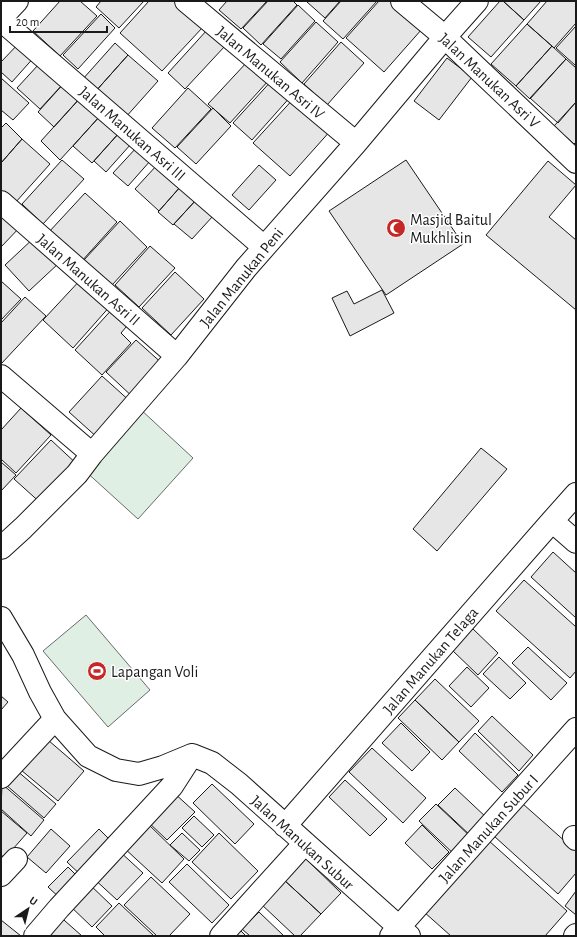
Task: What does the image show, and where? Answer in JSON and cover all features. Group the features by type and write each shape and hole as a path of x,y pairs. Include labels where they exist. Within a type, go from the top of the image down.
{"street":[{"path":"1,19 17,1"},
{"name":"Jalan Manukan Asri IV","path":"186,1 356,143"},
{"name":"Jalan Manukan Asri V","path":"402,1 445,37 576,162"},
{"name":"Jalan Manukan Peni","path":"1,548 77,474 92,454 177,356 246,268 356,143 476,1"},
{"name":"Jalan Manukan Asri III","path":"1,19 264,247"},
{"name":"Jalan Manukan Asri II","path":"1,202 177,356"},
{"path":"1,376 92,454"},
{"name":"Jalan Manukan Telaga","path":"285,826 576,494"},
{"path":"552,521 576,542"},
{"path":"1,620 23,655 40,692 55,719 88,756 116,770 139,774 163,767 192,755"},
{"path":"1,777 55,719"},
{"name":"Jalan Manukan Subur I","path":"400,933 576,729"},
{"path":"35,936 172,786 192,755"},
{"name":"Jalan Manukan Subur","path":"192,755 212,763 239,784 400,933"},
{"path":"221,936 304,843"},
{"path":"1,875 16,859"}],"green space":[{"path":"139,408 193,458 138,519 83,469"},
{"name":"Lapangan Voli","path":"86,615 150,690 108,727 43,651"}],"building":[{"path":"60,1 80,1 97,16 60,56 33,31"},
{"path":"101,1 144,1 119,28 96,7"},
{"path":"149,1 175,1 203,27 162,71 120,33"},
{"path":"227,1 267,1 241,29 219,10"},
{"path":"268,1 293,1 297,5 261,45 243,28"},
{"path":"340,1 325,18 307,2"},
{"path":"341,1 377,1 343,39 323,21"},
{"path":"379,1 391,1 422,29 384,72 346,38"},
{"path":"500,1 503,1 524,20 491,57 468,37"},
{"path":"503,1 541,1 524,20"},
{"path":"547,1 576,1 576,23 554,48 527,24"},
{"path":"298,5 315,21 281,59 263,44"},
{"path":"101,14 115,28 78,69 63,55"},
{"path":"316,22 338,42 302,83 280,62"},
{"path":"527,24 552,46 516,86 491,64"},
{"path":"576,26 576,66 556,48"},
{"path":"207,30 225,46 185,89 168,73"},
{"path":"21,41 36,55 12,82 1,72 1,62"},
{"path":"341,42 364,63 327,105 304,84"},
{"path":"115,43 128,55 95,92 82,80"},
{"path":"552,46 566,59 530,99 516,86"},
{"path":"128,55 158,81 125,118 95,92"},
{"path":"447,58 472,77 439,120 414,101"},
{"path":"566,59 576,68 576,102 558,123 530,98"},
{"path":"248,61 269,80 230,123 208,104"},
{"path":"39,64 62,85 40,109 17,88"},
{"path":"1,78 29,103 13,120 1,110"},
{"path":"274,78 292,95 252,140 233,123"},
{"path":"66,81 82,96 54,127 38,112"},
{"path":"188,88 211,109 175,148 152,128"},
{"path":"296,96 332,129 290,176 253,143"},
{"path":"80,98 100,116 60,160 41,141"},
{"path":"576,102 576,142 574,144 554,126"},
{"path":"213,108 231,126 196,164 177,147"},
{"path":"100,116 119,133 92,163 73,146"},
{"path":"6,123 22,139 1,163 1,128"},
{"path":"119,133 131,144 106,172 94,161"},
{"path":"22,139 50,164 15,203 1,191 1,163"},
{"path":"137,147 151,160 128,186 113,173"},
{"path":"62,160 84,179 43,224 22,204"},
{"name":"Masjid Baitul Mukhlisin","path":"406,160 463,244 386,295 329,211"},
{"path":"548,161 576,185 549,217 576,240 576,310 486,235"},
{"path":"157,165 181,186 159,211 135,189"},
{"path":"259,165 276,180 249,210 232,195"},
{"path":"181,186 196,200 173,225 158,212"},
{"path":"85,193 117,222 81,262 48,233"},
{"path":"196,200 213,216 192,239 174,224"},
{"path":"1,205 22,225 1,247"},
{"path":"120,221 147,247 112,285 84,260"},
{"path":"35,237 59,263 29,291 5,265"},
{"path":"150,246 175,268 139,307 115,285"},
{"path":"175,272 204,299 171,335 142,308"},
{"path":"83,277 112,304 73,348 43,320"},
{"path":"1,281 21,299 1,320"},
{"path":"382,290 394,313 350,336 332,298 347,291 354,304"},
{"path":"25,297 46,316 1,364 1,323"},
{"path":"116,305 132,320 121,333 131,343 102,375 75,350"},
{"path":"136,340 165,366 135,399 106,372"},
{"path":"102,376 132,403 99,439 69,412"},
{"path":"21,408 51,435 16,473 1,459 1,430"},
{"path":"51,440 80,467 44,506 14,479"},
{"path":"481,448 507,469 437,551 413,529"},
{"path":"1,462 16,475 1,491"},
{"path":"553,552 576,573 576,618 531,577"},
{"path":"524,580 576,627 576,671 570,678 496,611"},
{"path":"472,628 498,653 478,675 452,650"},
{"path":"528,647 567,683 551,700 512,663"},
{"path":"499,657 526,683 510,699 483,674"},
{"path":"467,667 489,688 471,707 449,686"},
{"path":"435,679 479,721 459,742 415,700"},
{"path":"1,696 8,702 1,710"},
{"path":"415,700 459,742 442,760 398,718"},
{"path":"492,716 533,755 519,771 478,731"},
{"path":"401,723 430,752 412,771 382,743"},
{"path":"475,733 518,775 502,792 459,751"},
{"path":"48,740 84,771 58,801 21,770"},
{"path":"372,748 426,798 403,823 349,772"},
{"path":"16,770 56,804 44,818 5,784"},
{"path":"345,780 387,819 370,836 329,797"},
{"path":"2,784 44,820 31,836 1,809"},
{"path":"212,784 254,824 235,844 193,803"},
{"path":"455,788 488,819 472,837 438,805"},
{"path":"173,792 195,812 167,840 146,820"},
{"path":"436,804 473,839 456,856 419,821"},
{"path":"523,804 576,851 576,873 558,894 494,836"},
{"path":"1,811 27,833 5,858 1,855"},
{"path":"194,816 214,835 202,847 182,828"},
{"path":"146,822 184,859 162,883 123,847"},
{"path":"422,825 449,852 432,869 405,843"},
{"path":"51,829 70,846 46,873 27,857"},
{"path":"99,829 115,845 84,878 67,862"},
{"path":"182,833 200,850 189,861 170,845"},
{"path":"219,833 258,871 231,899 192,862"},
{"path":"488,840 567,911 545,936 451,936 424,912"},
{"path":"117,849 143,873 117,900 91,876"},
{"path":"304,857 341,893 321,914 283,879"},
{"path":"187,864 229,905 212,923 169,882"},
{"path":"68,867 81,880 62,900 48,887"},
{"path":"151,877 190,914 169,936 157,936 124,905"},
{"path":"283,879 321,914 300,936 295,936 260,903"},
{"path":"87,882 112,906 92,927 67,903"},
{"path":"576,891 576,915 565,906"},
{"path":"119,903 154,936 105,936 96,927"},
{"path":"259,912 284,936 250,936 242,929"},
{"path":"56,913 82,936 36,936"},
{"path":"1,920 21,936 1,936"},
{"path":"238,928 246,936 231,936"}],"place":[{"name":"Masjid Baitul Mukhlisin","path":"396,228"},
{"name":"Lapangan Voli","path":"97,671"}]}
